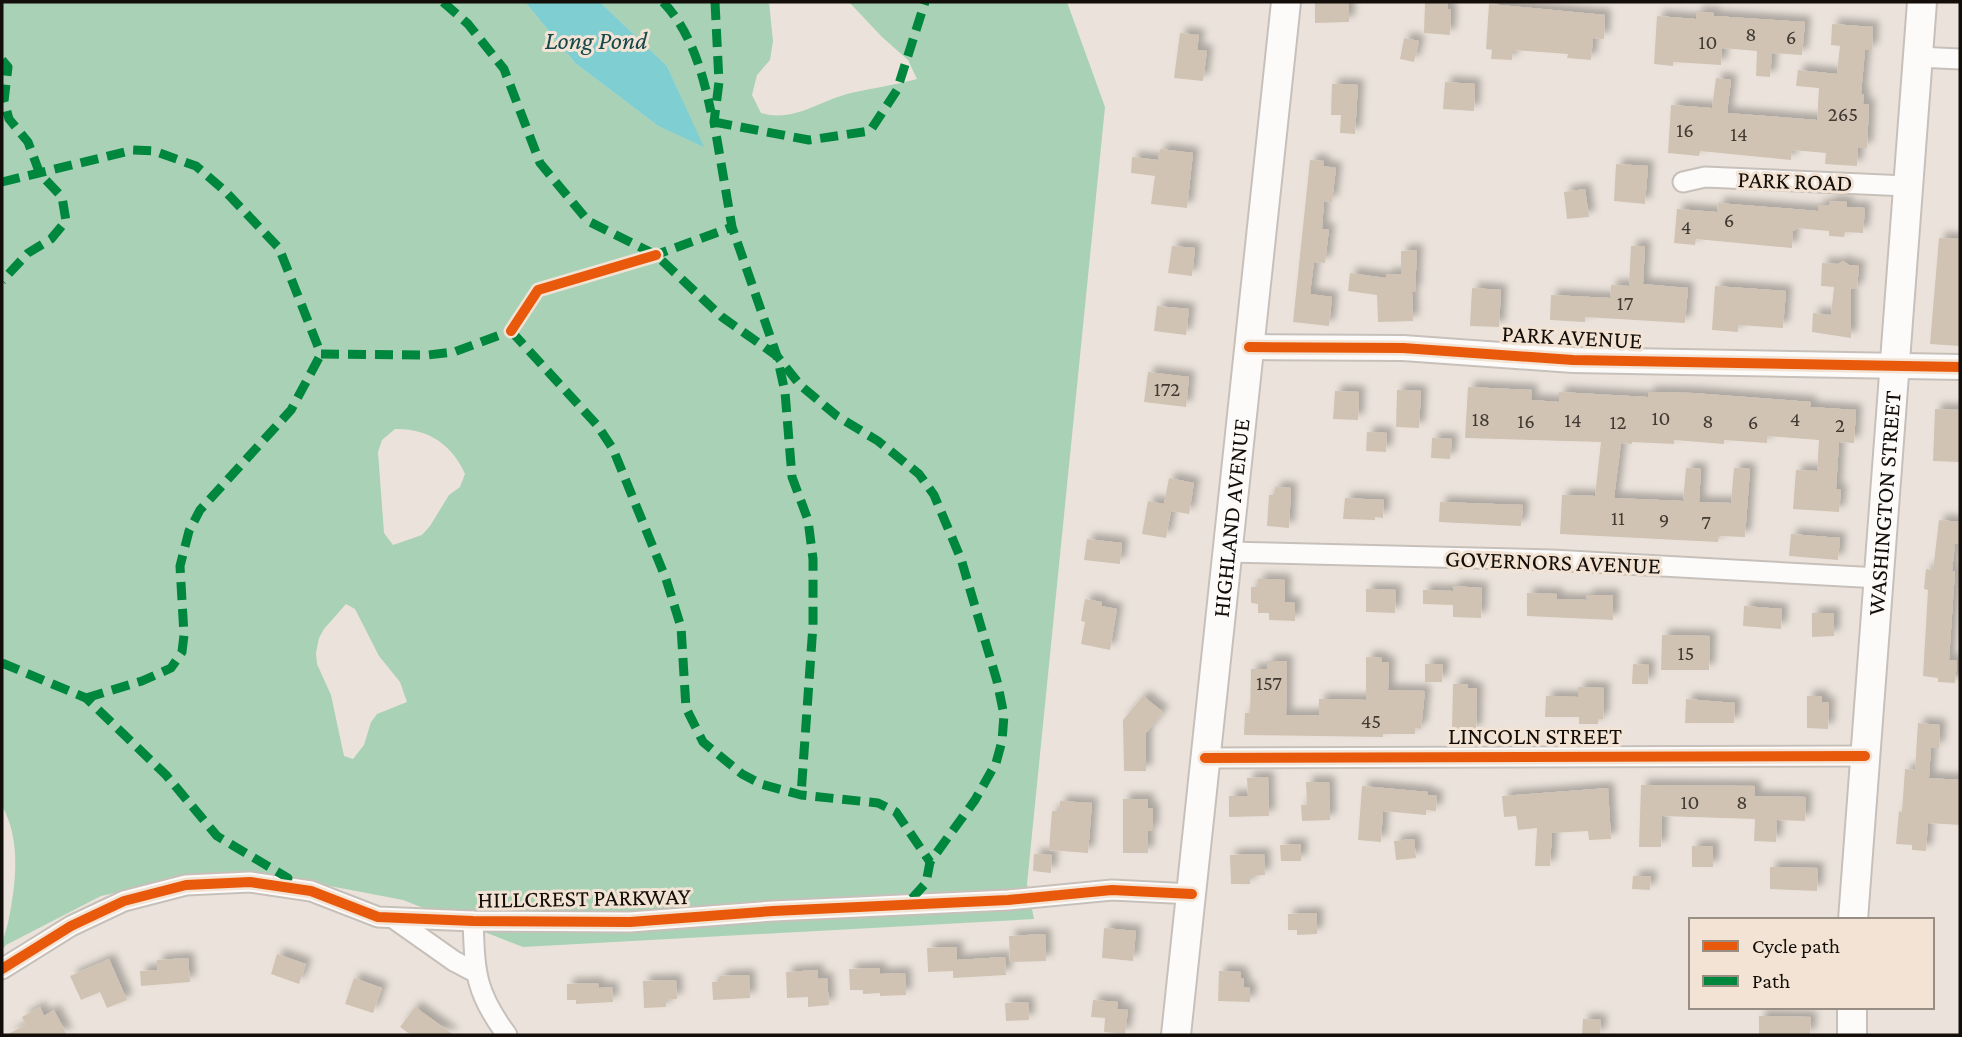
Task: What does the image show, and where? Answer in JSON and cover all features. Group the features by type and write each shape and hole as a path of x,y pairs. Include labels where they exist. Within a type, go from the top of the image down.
{"main road":[{"name":"HIGHLAND AVENUE","path":"1176,1035 1286,2"},
{"name":"WASHINGTON STREET","path":"1853,918 1922,2"},
{"path":"1852,1009 1852,1035"}],"street":[{"path":"1917,57 1960,59"},
{"name":"PARK ROAD","path":"1683,183 1704,177 1907,186"},
{"name":"PARK AVENUE","path":"1249,347 1404,348 1573,360 1960,368"},
{"name":"GOVERNORS AVENUE","path":"1227,552 1552,560 1879,578"},
{"name":"LINCOLN STREET","path":"1205,758 1865,756"},
{"name":"HILLCREST PARKWAY","path":"2,969 71,926 124,901 186,886 250,882 311,891 378,918 472,921 630,922 773,911 1008,900 1112,890 1192,894"},
{"path":"393,918 454,961 475,972"},
{"path":"472,921 475,972 488,1010 507,1035"}],"green space":[{"path":"2,2 525,2 575,63 658,126 703,146 667,66 600,2 769,2 773,41 770,60 757,75 752,95 761,113 785,115 851,93 917,79 908,60 849,2 1067,2 1105,107 1027,884 1034,919 523,947 403,900 288,878 177,879 101,896 6,945 2,950 11,904 15,861 12,832 2,806","holes":["395,429 418,431 437,440 453,454 465,474 460,487 449,495 422,535 393,545 384,533 378,452 382,440","346,604 355,609 379,656 400,682 407,702 377,714 371,722 364,745 353,759 344,756 331,695 317,664 316,653 324,629"]}],"water":[{"name":"Long Pond","path":"525,2 600,2 667,66 704,147 658,126 575,63"}],"building":[{"path":"1315,2 1349,2 1349,22 1315,23"},
{"path":"1425,2 1448,2 1448,9 1451,10 1450,35 1424,33"},
{"path":"1489,4 1605,15 1604,39 1593,38 1591,60 1567,58 1568,54 1513,50 1512,60 1491,59 1492,50 1486,49"},
{"path":"1696,12 1714,13 1714,16 1805,22 1802,55 1772,53 1770,77 1756,76 1757,51 1722,48 1721,65 1673,62 1673,66 1654,64 1657,16 1696,19"},
{"path":"1832,24 1873,27 1872,50 1865,50 1861,94 1864,94 1863,104 1869,104 1867,148 1858,148 1857,166 1825,164 1826,153 1792,150 1791,160 1700,151 1699,156 1668,153 1671,105 1712,108 1716,78 1731,80 1727,113 1817,120 1819,88 1796,86 1798,70 1837,74 1840,46 1831,45"},
{"path":"1180,33 1199,35 1197,50 1207,51 1203,81 1174,78"},
{"path":"1404,38 1419,41 1414,62 1400,59"},
{"path":"1445,82 1475,84 1474,111 1443,109"},
{"path":"1332,84 1358,85 1355,134 1340,133 1341,115 1331,115"},
{"path":"1160,149 1193,153 1187,208 1151,204 1155,176 1131,173 1132,157 1158,160"},
{"path":"1310,160 1324,161 1323,166 1336,168 1332,202 1324,201 1322,229 1329,229 1325,263 1314,262 1310,294 1332,297 1329,326 1293,322"},
{"path":"1616,164 1648,166 1645,204 1614,201"},
{"path":"1585,189 1589,217 1567,219 1564,192"},
{"path":"1829,201 1847,202 1847,207 1865,208 1863,233 1845,232 1844,237 1829,236 1829,231 1796,228 1796,231 1793,231 1792,248 1696,239 1695,245 1674,243 1677,209 1717,212 1718,203 1818,211 1818,205 1829,205"},
{"path":"1939,238 1960,239 1960,346 1930,344"},
{"path":"1172,246 1195,248 1192,276 1168,273"},
{"path":"1631,246 1645,246 1643,284 1688,288 1685,323 1585,317 1585,322 1550,320 1551,295 1610,298 1611,285 1629,286"},
{"path":"1417,250 1415,292 1412,292 1413,321 1378,322 1377,295 1348,291 1350,273 1386,278 1386,274 1401,274 1401,251"},
{"path":"1843,261 1859,266 1857,289 1851,289 1851,338 1812,332 1813,313 1831,315 1834,287 1821,286 1822,263 1838,264"},
{"path":"1715,286 1786,291 1783,328 1738,325 1738,332 1712,330"},
{"path":"1472,288 1501,290 1499,327 1470,326"},
{"path":"1157,306 1189,309 1186,335 1154,331"},
{"path":"1148,372 1189,377 1186,407 1144,402"},
{"path":"1468,387 1532,390 1531,400 1559,402 1559,392 1648,397 1648,392 1693,393 1811,402 1810,407 1856,410 1854,443 1839,442 1836,489 1841,490 1839,512 1793,509 1796,470 1817,471 1819,440 1767,436 1767,443 1724,440 1724,444 1674,440 1674,444 1632,442 1621,443 1614,498 1683,501 1686,468 1701,469 1699,502 1731,503 1734,468 1750,469 1745,537 1719,536 1718,542 1560,534 1562,495 1595,496 1601,442 1465,438"},
{"path":"1397,390 1421,391 1419,428 1396,427"},
{"path":"1335,391 1359,392 1358,420 1333,419"},
{"path":"1935,409 1960,410 1959,462 1933,461"},
{"path":"1367,432 1387,433 1386,452 1366,451"},
{"path":"1432,438 1452,439 1450,459 1431,458"},
{"path":"1169,478 1194,483 1189,514 1171,511 1166,538 1142,534 1148,501 1164,504"},
{"path":"1275,487 1291,488 1289,528 1267,526 1269,495 1274,495"},
{"path":"1345,498 1384,500 1383,518 1343,519"},
{"path":"1440,502 1523,505 1521,526 1439,522"},
{"path":"1939,520 1960,522 1960,544 1955,544 1952,571 1955,571 1949,660 1957,661 1955,683 1938,682 1938,678 1923,676 1928,590 1924,589 1926,569 1933,570"},
{"path":"1791,534 1840,538 1838,560 1789,556"},
{"path":"1087,539 1122,543 1120,564 1084,560"},
{"path":"1258,579 1285,580 1285,602 1295,603 1295,621 1269,620 1269,613 1258,613 1258,604 1251,603 1251,587 1258,587"},
{"path":"1454,586 1482,588 1481,618 1453,617 1453,605 1423,604 1423,590 1453,591"},
{"path":"1366,589 1396,590 1395,613 1366,612"},
{"path":"1527,593 1557,594 1557,599 1587,600 1586,595 1613,595 1613,620 1527,616"},
{"path":"1085,599 1102,602 1101,606 1117,609 1110,650 1081,644"},
{"path":"1744,606 1782,609 1781,629 1743,626"},
{"path":"1812,613 1834,613 1834,636 1812,637"},
{"path":"1662,635 1710,636 1709,670 1661,670"},
{"path":"1366,657 1382,658 1382,662 1389,662 1388,690 1425,691 1421,729 1415,728 1415,734 1383,734 1383,737 1244,735 1245,713 1250,713 1251,669 1267,669 1267,661 1287,661 1286,715 1319,715 1319,699 1366,700"},
{"path":"1425,664 1443,664 1442,682 1425,682"},
{"path":"1633,664 1649,665 1648,684 1632,684"},
{"path":"1453,684 1468,684 1468,688 1477,688 1476,731 1452,730"},
{"path":"1578,687 1604,688 1603,719 1598,719 1598,724 1579,724 1579,717 1545,717 1546,696 1578,697"},
{"path":"1143,696 1163,712 1146,733 1146,771 1124,771 1123,720"},
{"path":"1807,696 1822,696 1822,702 1829,703 1828,729 1807,728"},
{"path":"1686,699 1735,703 1734,723 1685,723"},
{"path":"1918,723 1940,725 1939,748 1931,747 1929,778 1960,780 1960,825 1928,823 1926,851 1912,850 1912,845 1896,844 1899,811 1902,812 1905,769 1915,770"},
{"path":"1268,777 1269,816 1229,817 1229,796 1248,796 1247,778"},
{"path":"1306,782 1329,782 1330,820 1302,821 1301,805 1307,805"},
{"path":"1641,785 1755,786 1755,796 1806,797 1805,821 1777,820 1776,842 1754,841 1755,819 1662,816 1661,847 1639,847"},
{"path":"1362,786 1428,792 1428,795 1437,796 1436,811 1426,810 1426,815 1383,811 1381,842 1358,840"},
{"path":"1608,788 1611,839 1589,840 1588,831 1552,833 1550,866 1535,866 1537,828 1518,830 1516,816 1504,817 1502,796"},
{"path":"1123,799 1148,799 1148,808 1153,809 1153,831 1148,831 1148,853 1123,853"},
{"path":"1060,801 1092,803 1088,853 1049,850 1052,811 1059,811"},
{"path":"1414,839 1416,858 1396,860 1394,841"},
{"path":"1301,844 1301,861 1281,861 1280,845"},
{"path":"1692,846 1713,846 1713,867 1692,867"},
{"path":"1034,854 1052,855 1051,873 1033,871"},
{"path":"1264,854 1265,875 1250,876 1250,884 1231,884 1230,855"},
{"path":"1770,867 1818,868 1817,891 1770,889"},
{"path":"1633,876 1651,876 1650,890 1632,889"},
{"path":"1317,913 1317,934 1297,935 1297,930 1288,930 1288,914"},
{"path":"1104,928 1136,931 1133,961 1102,958"},
{"path":"1045,934 1046,961 1010,962 1009,936"},
{"path":"957,947 957,960 1005,957 1006,975 953,978 953,971 928,972 927,948"},
{"path":"277,954 306,964 299,984 271,974"},
{"path":"188,958 190,982 141,986 140,971 157,970 157,960"},
{"path":"109,959 127,1000 107,1008 100,992 81,1000 70,976"},
{"path":"880,968 880,974 905,973 906,995 880,996 880,993 863,994 863,990 850,990 849,969"},
{"path":"818,970 818,979 827,978 829,1005 808,1007 808,997 787,998 786,972"},
{"path":"1219,971 1241,972 1244,987 1250,988 1250,1002 1218,1001"},
{"path":"749,975 750,998 713,1000 712,982 720,982 720,976"},
{"path":"354,978 382,988 373,1013 345,1004"},
{"path":"676,980 677,999 666,1000 666,1007 644,1008 643,981"},
{"path":"598,983 599,988 612,987 613,1002 576,1004 576,1000 567,1000 567,984"},
{"path":"1093,1000 1118,1002 1117,1009 1128,1010 1125,1034 1104,1032 1105,1018 1091,1017"},
{"path":"1028,1002 1029,1020 1006,1021 1005,1003"},
{"path":"40,1007 44,1016 54,1010 67,1035 6,1035 26,1025 22,1017"},
{"path":"415,1007 454,1035 411,1035 400,1027"},
{"path":"1759,1016 1811,1017 1810,1035 1759,1035"},
{"path":"1583,1019 1601,1020 1600,1035 1582,1035"}],"marked path":[{"path":"443,2 468,24 504,69 540,163 588,221 656,255 722,317 777,356 785,392 792,477 808,520 813,559 813,625 801,795"},
{"path":"663,2 673,13 688,40 700,68 711,112"},
{"path":"715,2 719,82 714,122 732,227 777,356 800,385 837,416 878,441 919,474 934,495 961,559 997,681 1004,715 1002,741 996,763 975,800 930,862 926,883 905,906"},
{"path":"714,122 809,140 870,131 897,90 925,2"},
{"path":"2,60 8,67 4,101 9,119 28,142 40,174 62,197 66,221 51,239 28,253 2,281"},
{"path":"2,182 133,150 154,151 196,166 224,190 279,248 321,354"},
{"path":"650,257 732,227"},
{"path":"321,354 428,355 454,352 511,331 514,327"},
{"path":"511,331 597,425 613,449 666,579 681,627 686,708 703,742 742,774 761,784 801,795 878,803 896,812 930,862"},
{"path":"86,698 142,681 171,668 182,652 184,635 180,566 189,531 200,510 291,410 321,354"},
{"path":"2,663 86,698 166,775 217,836 288,878 274,880"}],"cycle path":[{"path":"511,331 538,290 656,255"},
{"path":"1249,347 1403,348 1573,360 1960,367"},
{"path":"1205,758 1865,756"},
{"path":"2,969 71,926 124,901 186,885 250,882 311,891 378,917 473,921 630,922 773,911 1008,900 1112,890 1192,894"}]}
